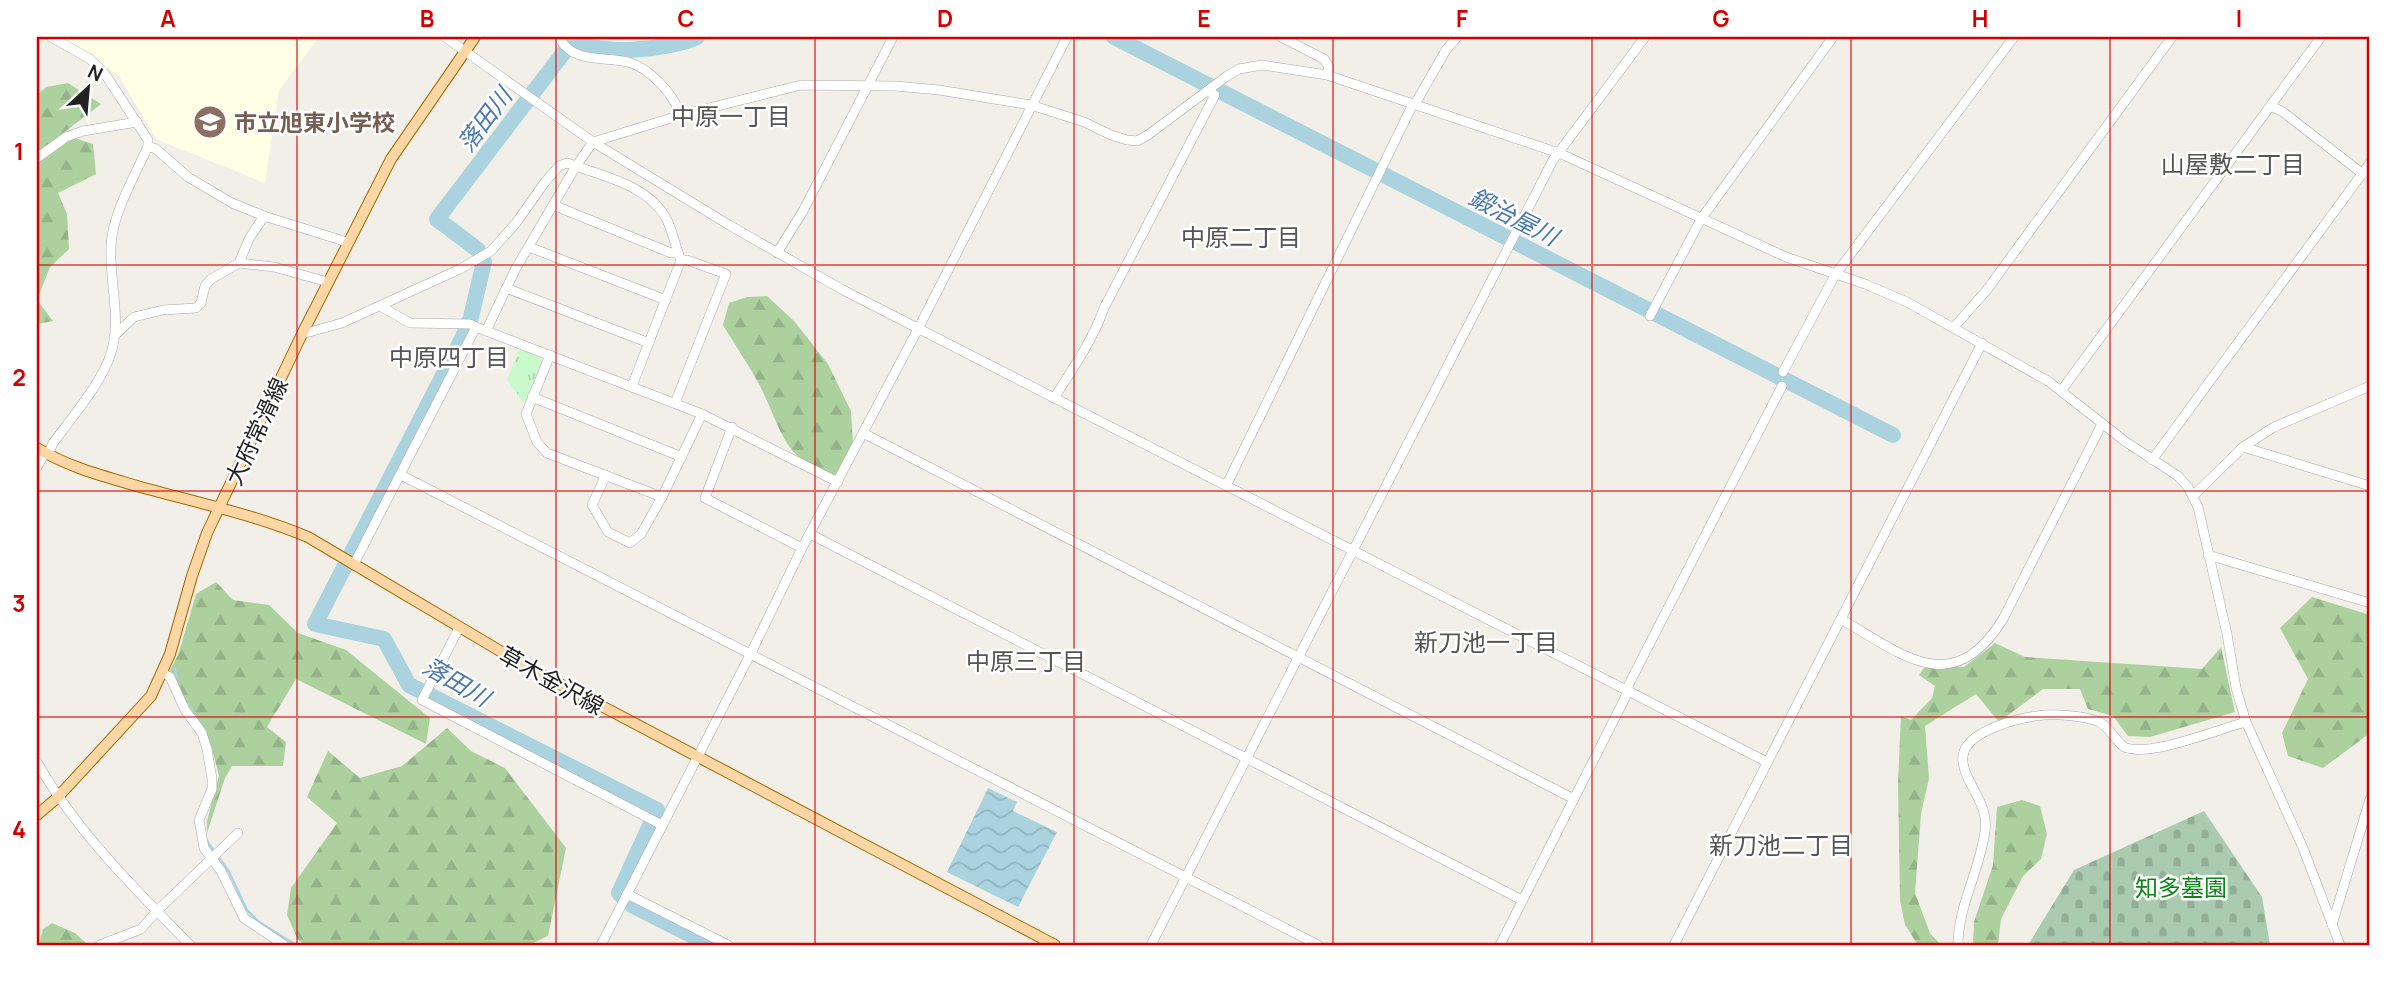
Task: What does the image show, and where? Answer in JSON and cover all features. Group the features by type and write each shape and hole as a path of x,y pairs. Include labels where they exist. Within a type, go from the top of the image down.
{"main road":[{"name":"大府常滑線","path":"37,815 57,798 151,696 170,654 207,533 302,334 391,159 475,37"},
{"name":"草木金沢線","path":"43,452 61,462 109,478 291,530 354,564 522,664 1055,945"}],"street":[{"path":"37,467 43,452 53,443 103,372 112,353 114,336 111,243 116,220 148,146 148,140 105,74 90,59 51,37"},
{"path":"445,37 593,142 842,290 1767,762"},
{"path":"559,37 569,50 581,57 629,62 649,74 668,92 681,115"},
{"path":"778,253 803,211 892,37"},
{"path":"601,945 802,548 918,329 1067,37"},
{"path":"1281,37 1324,59 1329,67 1327,75"},
{"path":"1226,486 1379,172 1414,104 1457,37"},
{"path":"1151,945 1553,160 1645,37"},
{"path":"1652,312 1701,219 1833,37"},
{"path":"1783,372 1835,275 2014,37"},
{"path":"1954,327 1986,291 2172,37"},
{"path":"2061,391 2321,37"},
{"path":"354,564 482,328 576,166 593,142 681,115 801,86 869,85 939,90 1031,105 1084,122 1111,135 1137,141 1239,69 1252,65 1327,75 1559,153 1786,257 1865,284 1907,302 2061,391 2102,424 2178,476 2193,496 2246,722 2303,848 2340,945"},
{"path":"1054,398 1076,365 1215,95 1208,90"},
{"path":"2270,106 2283,112 2363,174"},
{"path":"37,158 66,137 83,131 136,122"},
{"path":"148,146 156,149 188,177 232,203 264,216 348,242"},
{"path":"302,334 327,329 380,306 460,269 491,251 516,223 545,182 559,166 566,163 638,190 649,197 667,220 680,256 666,300 632,386"},
{"path":"2152,460 2370,163"},
{"path":"553,205 726,274 675,403"},
{"path":"239,263 249,239 264,216"},
{"path":"529,247 666,300"},
{"path":"114,336 134,317 163,310 195,308 201,303 205,286 211,279 239,263 274,267 328,282"},
{"path":"506,288 649,343"},
{"path":"380,306 410,323 470,324 482,328 702,414 838,482"},
{"path":"1674,945 1982,343"},
{"path":"550,355 526,414 542,449 662,497"},
{"path":"1500,945 1629,684 1782,386"},
{"path":"2193,496 2243,447 2274,427 2370,386"},
{"path":"532,397 682,457"},
{"path":"606,475 592,505 608,532 630,542 641,534 662,497 702,414"},
{"path":"1840,619 1908,658 1935,665 1948,665 1967,658 1983,646 2003,619 2102,424"},
{"path":"732,427 705,498 802,548"},
{"path":"863,433 1574,799"},
{"path":"2243,447 2370,486"},
{"path":"401,475 1318,945"},
{"path":"810,534 1522,900"},
{"path":"2208,555 2370,603"},
{"path":"459,628 422,700 662,825"},
{"path":"162,672 170,677 185,710 202,733 207,749 212,789 199,820 204,849 212,857 244,918 284,945"},
{"path":"1958,945 1959,928 1986,826 1982,805 1963,763 1966,745 1977,735 2049,715 2097,721 2108,729 2123,747 2142,750 2246,722"},
{"path":"37,762 57,798 190,945"},
{"path":"2332,925 2370,799"},
{"path":"100,945 141,929 238,833"},
{"path":"627,894 728,945"}],"shaded area":[{"name":"市立旭東小学校","path":"58,37 319,37 279,90 265,183 156,139 119,76 75,45"}],"green space":[{"path":"68,83 101,104 62,134 93,144 96,174 58,193 67,214 69,249 50,267 37,300 37,95 46,87"},
{"path":"767,296 794,321 828,364 851,411 853,445 846,471 830,479 801,460 785,440 756,378 723,325 729,303 747,297"},
{"path":"37,300 53,321 37,324"},
{"path":"520,348 539,355 542,361 524,404 507,380"},
{"path":"216,582 233,600 269,605 298,633 346,650 430,718 426,744 296,679 267,727 286,742 283,766 232,766 225,778 207,833 207,821 219,776 210,742 201,723 185,703 170,671 179,652 196,594"},
{"path":"2312,597 2370,615 2370,733 2323,768 2288,756 2282,733 2308,679 2280,628"},
{"path":"1995,643 2025,657 2202,669 2221,647 2235,712 2150,737 2128,736 2113,716 2088,709 2080,689 2043,689 1999,722 1976,694 1925,726 1929,778 1921,814 1915,893 1930,933 1941,945 1918,945 1905,925 1900,901 1898,782 1901,716 1911,720 1932,698 1935,686 1919,675 1924,668 1964,667"},
{"path":"447,728 471,751 505,768 566,848 548,936 529,945 306,945 298,940 287,915 291,888 337,823 307,797 328,751 360,778 402,766"},
{"path":"2022,800 2040,806 2047,834 2041,859 2023,876 2001,919 1998,945 1973,945 1974,922 1993,865 1997,807"},
{"name":"知多墓園","path":"2204,811 2262,897 2270,945 2028,945 2074,870"},
{"path":"52,923 75,933 88,945 39,945 43,929"}],"water":[{"path":"988,788 1017,802 1013,811 1057,832 1018,907 947,872"}],"waterway":[{"name":"鍛治屋川","path":"572,37 582,44 614,50 652,48 697,37"},
{"name":"鍛治屋川","path":"1114,37 1893,435"},
{"name":"落田川","path":"478,250 437,219 574,39"},
{"name":"落田川","path":"484,262 471,317 462,339 315,624 384,639 409,685 657,810 619,893 632,905 711,945"},
{"path":"175,669 177,683"},
{"path":"187,704 205,730"},
{"path":"207,841 229,872 247,910 259,922 296,945"}],"place":[{"name":"市立旭東小学校","path":"210,122"}],"district":[{"name":"中原一丁目","path":"731,115"},
{"name":"山屋敷二丁目","path":"2233,163"},
{"name":"中原二丁目","path":"1241,236"},
{"name":"中原四丁目","path":"449,356"},
{"name":"新刀池一丁目","path":"1486,641"},
{"name":"中原三丁目","path":"1026,660"},
{"name":"新刀池二丁目","path":"1781,844"}]}
